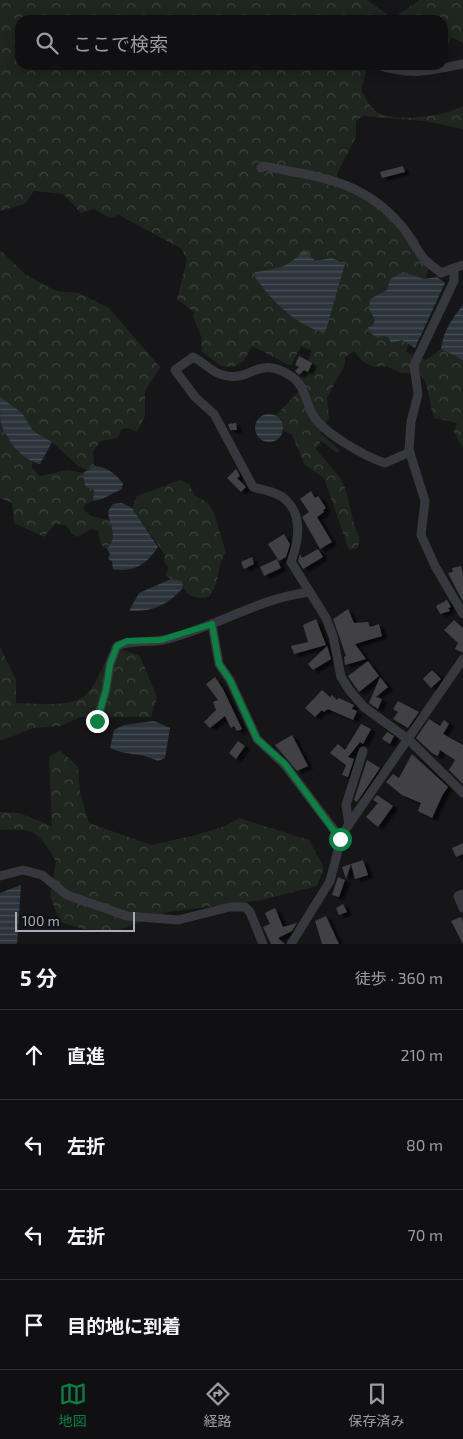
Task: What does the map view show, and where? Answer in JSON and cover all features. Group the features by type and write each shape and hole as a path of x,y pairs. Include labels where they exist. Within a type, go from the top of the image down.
{"street":[{"path":"448,68 463,64"},
{"path":"399,70 425,73 438,70"},
{"path":"261,168 263,166 333,180 355,187 379,204 400,223 422,256 441,273 458,266"},
{"path":"458,266 454,281 414,365 418,394 411,422 410,452 425,501 421,535 435,566 463,614"},
{"path":"410,452 385,463 368,458 350,448 314,418 299,384 276,369 263,367 246,374 223,375 193,357 175,370 195,397 214,414 253,487 273,492 285,499 292,507 296,516 299,536 291,562 326,618 333,636 341,677 350,691 364,707 409,740 463,793"},
{"path":"97,721 106,690 110,664 117,646 127,641 161,640 212,624 289,594 310,592"},
{"path":"212,624 219,664 230,680 257,739 285,764 340,839"},
{"path":"291,944 330,881 340,839 463,659"},
{"path":"349,825 346,804 363,751"},
{"path":"0,876 23,870 42,875 67,895 127,916 178,920 230,907 245,907 250,912 263,944"},
{"path":"463,894 458,896 463,908"}],"green space":[{"path":"0,0 367,0 388,15 15,15 15,70 367,70 361,90 372,107 381,114 400,118 423,117 446,113 463,106 463,129 424,121 363,116 356,121 356,137 337,174 339,180 356,185 386,205 417,238 429,267 406,352 426,360 441,349 463,360 463,448 454,432 457,423 434,418 428,389 420,374 401,373 386,366 374,367 362,361 354,351 345,357 345,364 327,398 329,418 320,433 340,450 337,453 321,441 316,449 343,483 348,497 354,524 360,538 358,548 349,550 324,478 305,465 292,435 284,431 276,415 304,386 300,379 312,351 301,346 291,366 252,346 244,361 233,367 221,366 202,352 201,336 193,317 194,312 177,299 187,260 182,249 119,215 110,218 94,209 81,213 63,194 34,191 25,204 0,211"},
{"path":"419,0 463,0 463,43 451,37 448,44 448,15 398,15"},
{"path":"0,250 26,275 56,291 79,293 109,308 160,367 145,391 145,416 137,432 128,428 121,429 118,438 101,441 93,451 94,466 87,470 78,466 52,442 40,464 32,462 32,468 40,476 68,470 83,473 85,486 94,489 93,501 85,504 83,509 91,516 109,520 112,528 113,538 107,549 101,545 98,531 92,529 77,537 72,534 66,525 55,524 44,537 14,523 12,503 0,498"},
{"path":"180,480 189,484 195,496 207,502 214,513 226,552 221,563 216,585 209,597 199,598 191,596 185,590 182,581 171,579 165,575 169,568 164,562 165,555 132,508 137,496"},
{"path":"113,646 140,656 157,697 151,717 80,717 61,726 34,728 0,741 0,647 16,680 16,703 56,704 67,703 85,696 94,684"},
{"path":"60,750 78,767 80,792 89,823 151,845 196,835 225,826 239,818 309,840 324,868 317,886 262,900 168,912 115,931 83,929 60,922 50,896 56,861 39,837 29,831 0,830 0,812 19,813 52,826 49,757"}],"shaded area":[{"path":"304,249 315,261 332,258 345,264 325,333 303,324 284,310 252,273 281,267 293,260"},
{"path":"403,272 424,279 437,277 445,283 415,348 402,340 391,343 389,338 384,336 377,338 370,332 368,327 372,326 375,320 369,309 370,299 387,290 390,279"},
{"path":"463,305 463,360 441,349 449,326"},
{"path":"0,397 22,413 33,431 52,442 40,464 26,458 8,437 1,424"},
{"path":"269,414 279,418 283,428 279,438 269,442 259,438 255,428 259,418"},
{"path":"94,466 114,473 123,483 122,489 102,499 93,501 94,490 85,486 83,473"},
{"path":"122,503 132,508 158,547 139,566 127,570 113,569 112,561 108,559 110,554 107,549 111,544 113,535 108,511 113,504"},
{"path":"171,579 182,581 183,588 171,599 152,609 129,611 139,593"},
{"path":"154,721 170,728 165,758 158,761 110,748 114,730 124,725"},
{"path":"21,885 17,944 0,944 0,893"}],"building":[{"path":"403,166 405,172 382,178 380,172"},
{"path":"299,356 312,363 308,372 304,370 299,375 295,371 299,367 295,365"},
{"path":"236,423 237,430 230,430 228,424"},
{"path":"236,469 240,476 237,478 246,487 241,492 227,478"},
{"path":"311,491 315,498 318,496 326,508 317,517 332,542 320,549 302,517 309,512 300,499"},
{"path":"284,534 290,544 286,557 279,561 268,544"},
{"path":"318,549 323,557 303,569 298,561 300,554 302,558"},
{"path":"252,557 254,564 244,569 241,562"},
{"path":"277,559 281,568 264,576 260,567"},
{"path":"461,566 463,574 463,602 448,573 453,572 452,568"},
{"path":"447,600 451,607 448,608 450,611 440,614 436,606"},
{"path":"348,609 354,623 368,622 370,627 379,624 382,636 355,644 366,659 345,665 344,657 346,656 333,619"},
{"path":"316,619 326,645 294,654 291,646 308,642 303,625"},
{"path":"454,620 463,628 463,653 455,649 458,643 444,630"},
{"path":"327,646 331,659 313,670 308,664"},
{"path":"368,661 379,676 359,692 348,676"},
{"path":"432,670 441,679 431,688 423,679"},
{"path":"215,677 223,689 242,729 237,731 234,726 231,728 225,716 210,728 204,722 216,710 213,702 218,700 206,684"},
{"path":"380,677 388,687 376,697 382,699 378,709 369,703"},
{"path":"322,690 330,697 332,695 337,700 339,698 354,705 352,709 357,711 353,720 328,709 324,712 322,710 315,717 305,708"},
{"path":"398,701 419,712 408,728 393,719 398,712 393,709"},
{"path":"429,719 440,726 444,720 449,724 443,734 463,745 463,784 449,770 455,760 440,750 438,756 432,753 416,738"},
{"path":"361,724 371,729 363,744 360,742 348,757 354,759 348,777 342,775 346,765 330,753 338,744 345,750"},
{"path":"387,732 394,736 390,744 382,739"},
{"path":"292,735 308,766 297,771 275,745"},
{"path":"238,741 245,746 236,759 229,753"},
{"path":"412,754 448,787 432,818 418,811 421,803 402,795 386,782 393,774 399,778"},
{"path":"367,760 380,768 357,802 354,800"},
{"path":"377,795 393,806 378,827 366,817 378,803 373,800"},
{"path":"463,843 463,854 456,857 452,848"},
{"path":"363,860 368,875 355,879 351,864"},
{"path":"351,864 346,879 342,867"},
{"path":"338,877 345,880 339,897 332,895"},
{"path":"343,904 347,912 339,915 336,908"},
{"path":"275,908 283,927 297,923 292,931 278,938 285,944 271,944 263,927 270,924 265,913"},
{"path":"326,916 339,944 322,944 315,921"},
{"path":"461,917 463,921 463,944 451,921"}],"route":[{"path":"97,721 106,690 112,654 117,646 127,641 161,640 212,624 219,664 230,680 257,739 285,764 340,839"}]}
